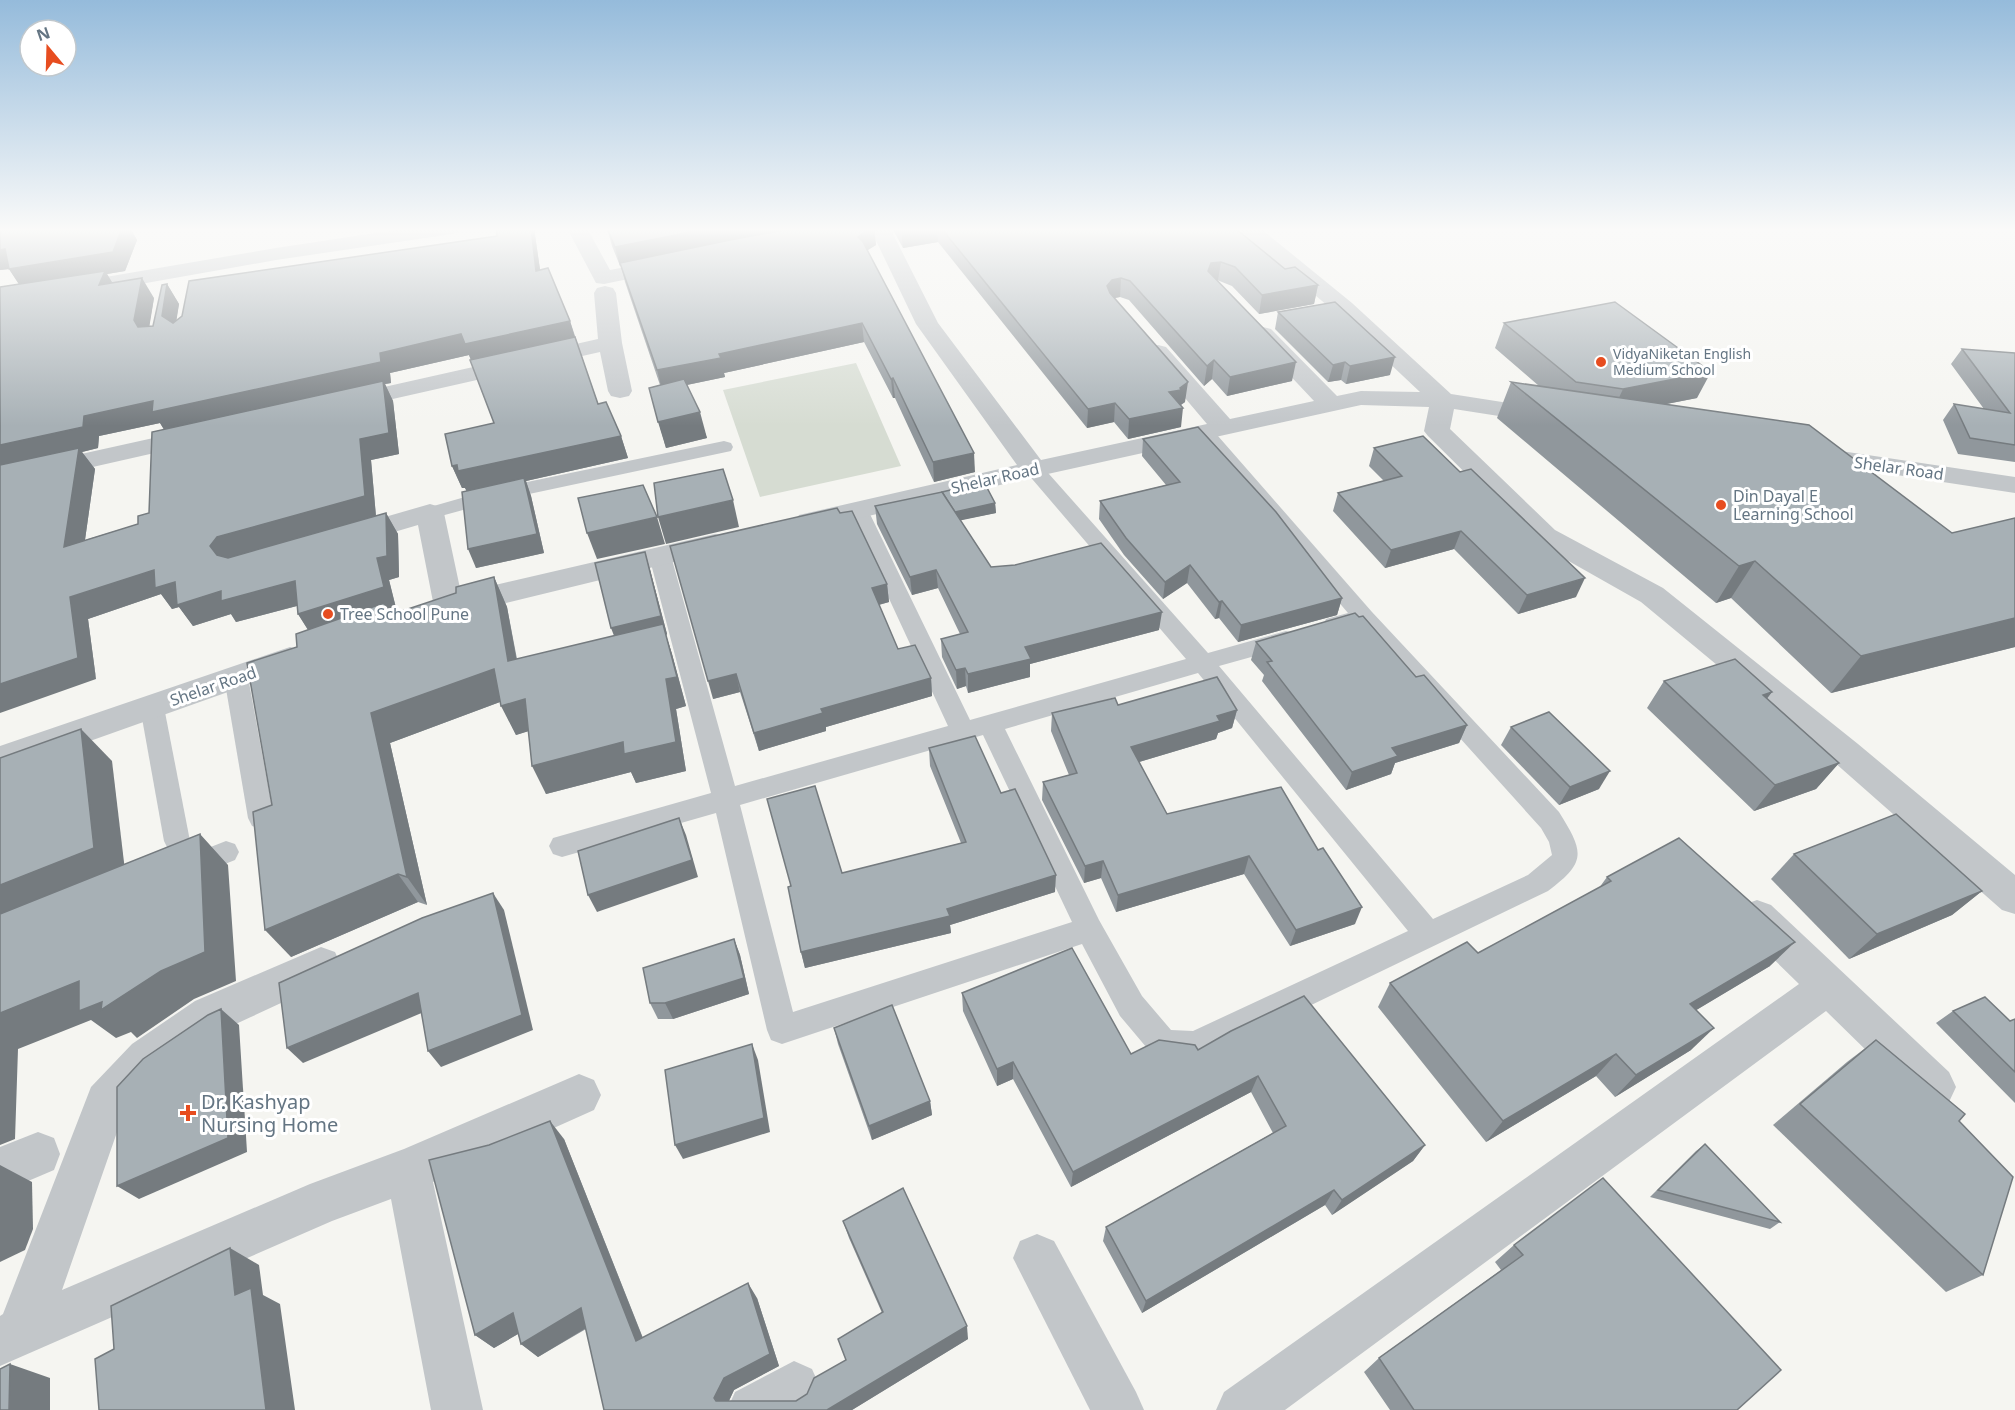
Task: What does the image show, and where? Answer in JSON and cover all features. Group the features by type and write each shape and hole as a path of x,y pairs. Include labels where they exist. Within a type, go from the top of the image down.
{"street":[{"path":"0,302 63,294"},
{"path":"605,294 610,343 620,391"},
{"path":"912,294 927,324 1034,469"},
{"path":"1327,294 1443,400 1437,431 1545,537 1652,595 1846,753 2015,898"},
{"path":"1321,312 1344,308"},
{"path":"1259,321 1331,404"},
{"path":"1141,332 1214,430"},
{"path":"326,407 610,343"},
{"name":"Shelar Road","path":"788,526 1034,469 1361,398 1443,400 1571,419"},
{"path":"0,480 221,430"},
{"name":"Shelar Road","path":"1793,452 2015,485"},
{"path":"330,542 430,513 449,607"},
{"path":"419,615 742,537"},
{"name":"Shelar Road","path":"0,760 313,650"},
{"path":"1730,890 1934,1087"},
{"path":"11,1336 106,1102 147,1058 210,1015 356,950"},
{"path":"1242,1410 1828,986"},
{"path":"11,1336 326,1200 408,1170 579,1095"},
{"path":"408,1170 457,1410"},
{"path":"1037,1258 1118,1410"}],"lane":[{"path":"990,723 1089,929 1131,1006 1163,1044 1195,1046 1538,883 1562,866 1566,855 1562,839 1550,820 1364,617 1214,430"},
{"path":"430,513 493,495 724,447"},
{"path":"1034,469 1203,663 1429,936"},
{"path":"858,510 963,731"},
{"path":"660,556 672,644 725,798 782,1030 1089,929"},
{"path":"562,846 1364,617"},
{"path":"236,677 261,818"},
{"path":"152,707 177,841"},
{"path":"162,879 226,852"}],"shaded area":[{"path":"856,363 901,466 760,497 723,390"}],"building":[{"path":"0,294 139,294 134,320 138,327 153,326 160,294 165,294 162,316 173,323 182,316 186,294 559,294 570,321 465,344 461,334 380,353 381,362 152,412 153,401 84,416 83,427 0,445"},
{"path":"631,294 890,294 974,453 933,462 893,378 891,379 862,323 719,354 721,358 657,370"},
{"path":"994,294 1111,294 1188,382 1180,388 1181,390 1169,392 1183,408 1129,419 1115,403 1088,409"},
{"path":"1142,294 1230,294 1296,362 1230,377 1214,360 1207,366"},
{"path":"1335,302 1395,357 1350,366 1345,362 1333,365 1278,312"},
{"path":"1615,302 1711,372 1623,389 1576,382 1504,323"},
{"path":"575,337 598,404 606,402 621,436 458,471 457,465 452,466 445,434 494,423 470,360"},
{"path":"1962,349 2015,353 2015,445 1970,438 1954,404 2010,413"},
{"path":"684,379 700,412 658,422 649,388"},
{"path":"383,381 389,433 360,439 365,496 217,537 210,546 217,555 228,558 386,513 387,556 377,558 384,587 298,614 295,581 221,601 221,591 177,605 175,582 155,588 154,570 70,597 78,658 0,684 0,465 79,448 64,547 138,524 138,516 149,513 152,432"},
{"path":"1511,382 1809,425 1952,533 2015,518 2015,618 1861,656 1755,561 1739,566"},
{"path":"1198,427 1276,512 1342,598 1241,625 1222,601 1219,602 1190,565 1165,582 1126,538 1100,501 1180,482 1143,439"},
{"path":"1423,436 1460,472 1471,469 1585,578 1527,595 1461,531 1391,550 1338,493 1402,476 1374,448"},
{"path":"723,469 733,500 658,517 654,483"},
{"path":"524,478 537,534 468,549 462,492"},
{"path":"984,482 995,503 955,512 942,492"},
{"path":"643,485 657,517 587,533 578,498"},
{"path":"942,492 991,567 1015,565 1101,543 1162,612 1025,647 1031,659 968,674 965,668 956,670 941,639 968,632 936,570 910,577 875,506"},
{"path":"837,508 840,513 852,511 887,584 872,588 898,649 915,645 931,678 821,709 823,713 754,733 736,674 708,681 670,546"},
{"path":"645,552 661,616 611,628 595,563"},
{"path":"494,577 508,661 663,624 677,677 666,679 676,742 624,754 623,742 532,766 525,699 501,706 494,669 371,713 407,877 398,874 265,930 253,812 272,805 247,663 297,647 296,634 384,603 387,616 456,593 456,587"},
{"path":"1355,613 1359,617 1363,616 1416,677 1424,675 1467,725 1392,748 1398,756 1352,772 1267,662 1272,661 1256,642"},
{"path":"1735,659 1772,692 1763,695 1839,763 1775,785 1664,681"},
{"path":"1217,677 1237,710 1217,716 1220,721 1131,747 1167,814 1281,787 1318,850 1323,848 1362,907 1296,930 1249,856 1118,895 1103,861 1085,866 1043,782 1077,773 1052,713 1115,698 1118,705"},
{"path":"1549,712 1610,771 1570,787 1511,727"},
{"path":"81,729 94,848 0,885 0,758"},
{"path":"975,736 1001,793 1015,789 1056,875 947,909 950,916 801,952 788,887 791,886 767,799 815,786 842,873 966,842 929,748"},
{"path":"1896,814 1982,891 1877,934 1794,854"},
{"path":"679,818 692,860 588,895 578,851"},
{"path":"200,834 205,952 161,971 101,1010 102,1002 79,1011 79,981 0,1013 0,914"},
{"path":"1679,838 1795,942 1690,1004 1714,1028 1636,1075 1616,1054 1503,1121 1390,983 1467,942 1478,953 1611,881 1607,877"},
{"path":"493,893 522,1015 428,1051 418,993 287,1048 279,983 422,918"},
{"path":"734,939 744,978 665,1003 650,1003 643,968"},
{"path":"1072,948 1131,1054 1159,1040 1195,1045 1198,1050 1231,1031 1304,996 1425,1145 1342,1200 1334,1190 1146,1301 1106,1227 1286,1126 1258,1076 1073,1172 1013,1062 997,1069 962,993"},
{"path":"1985,997 2010,1021 2015,1019 2015,1072 1953,1011"},
{"path":"892,1005 930,1101 869,1126 834,1028"},
{"path":"221,1009 228,1138 117,1186 117,1087 143,1059 208,1015"},
{"path":"1876,1040 1965,1114 1959,1121 2013,1177 1983,1275 1800,1104"},
{"path":"752,1044 764,1118 675,1145 665,1070"},
{"path":"550,1121 636,1341 748,1283 770,1354 724,1378 714,1398 716,1401 796,1401 807,1394 814,1378 846,1360 838,1339 883,1312 843,1221 903,1188 967,1326 827,1410 604,1410 581,1308 521,1344 513,1313 475,1335 429,1160 489,1145"},
{"path":"1705,1144 1780,1222 1658,1190"},
{"path":"1603,1178 1781,1370 1737,1410 1414,1410 1379,1358 1523,1255 1514,1245"},
{"path":"230,1248 235,1295 251,1288 266,1410 99,1410 95,1359 114,1349 111,1306"},
{"path":"10,1364 9,1410 0,1410 0,1369"}],"place":[{"name":"VidyaNiketan English Medium School","path":"1601,362"},
{"name":"Din Dayal E Learning School","path":"1721,505"},
{"name":"Tree School Pune","path":"328,614"},
{"name":"Dr. Kashyap Nursing Home","path":"188,1113"}]}
